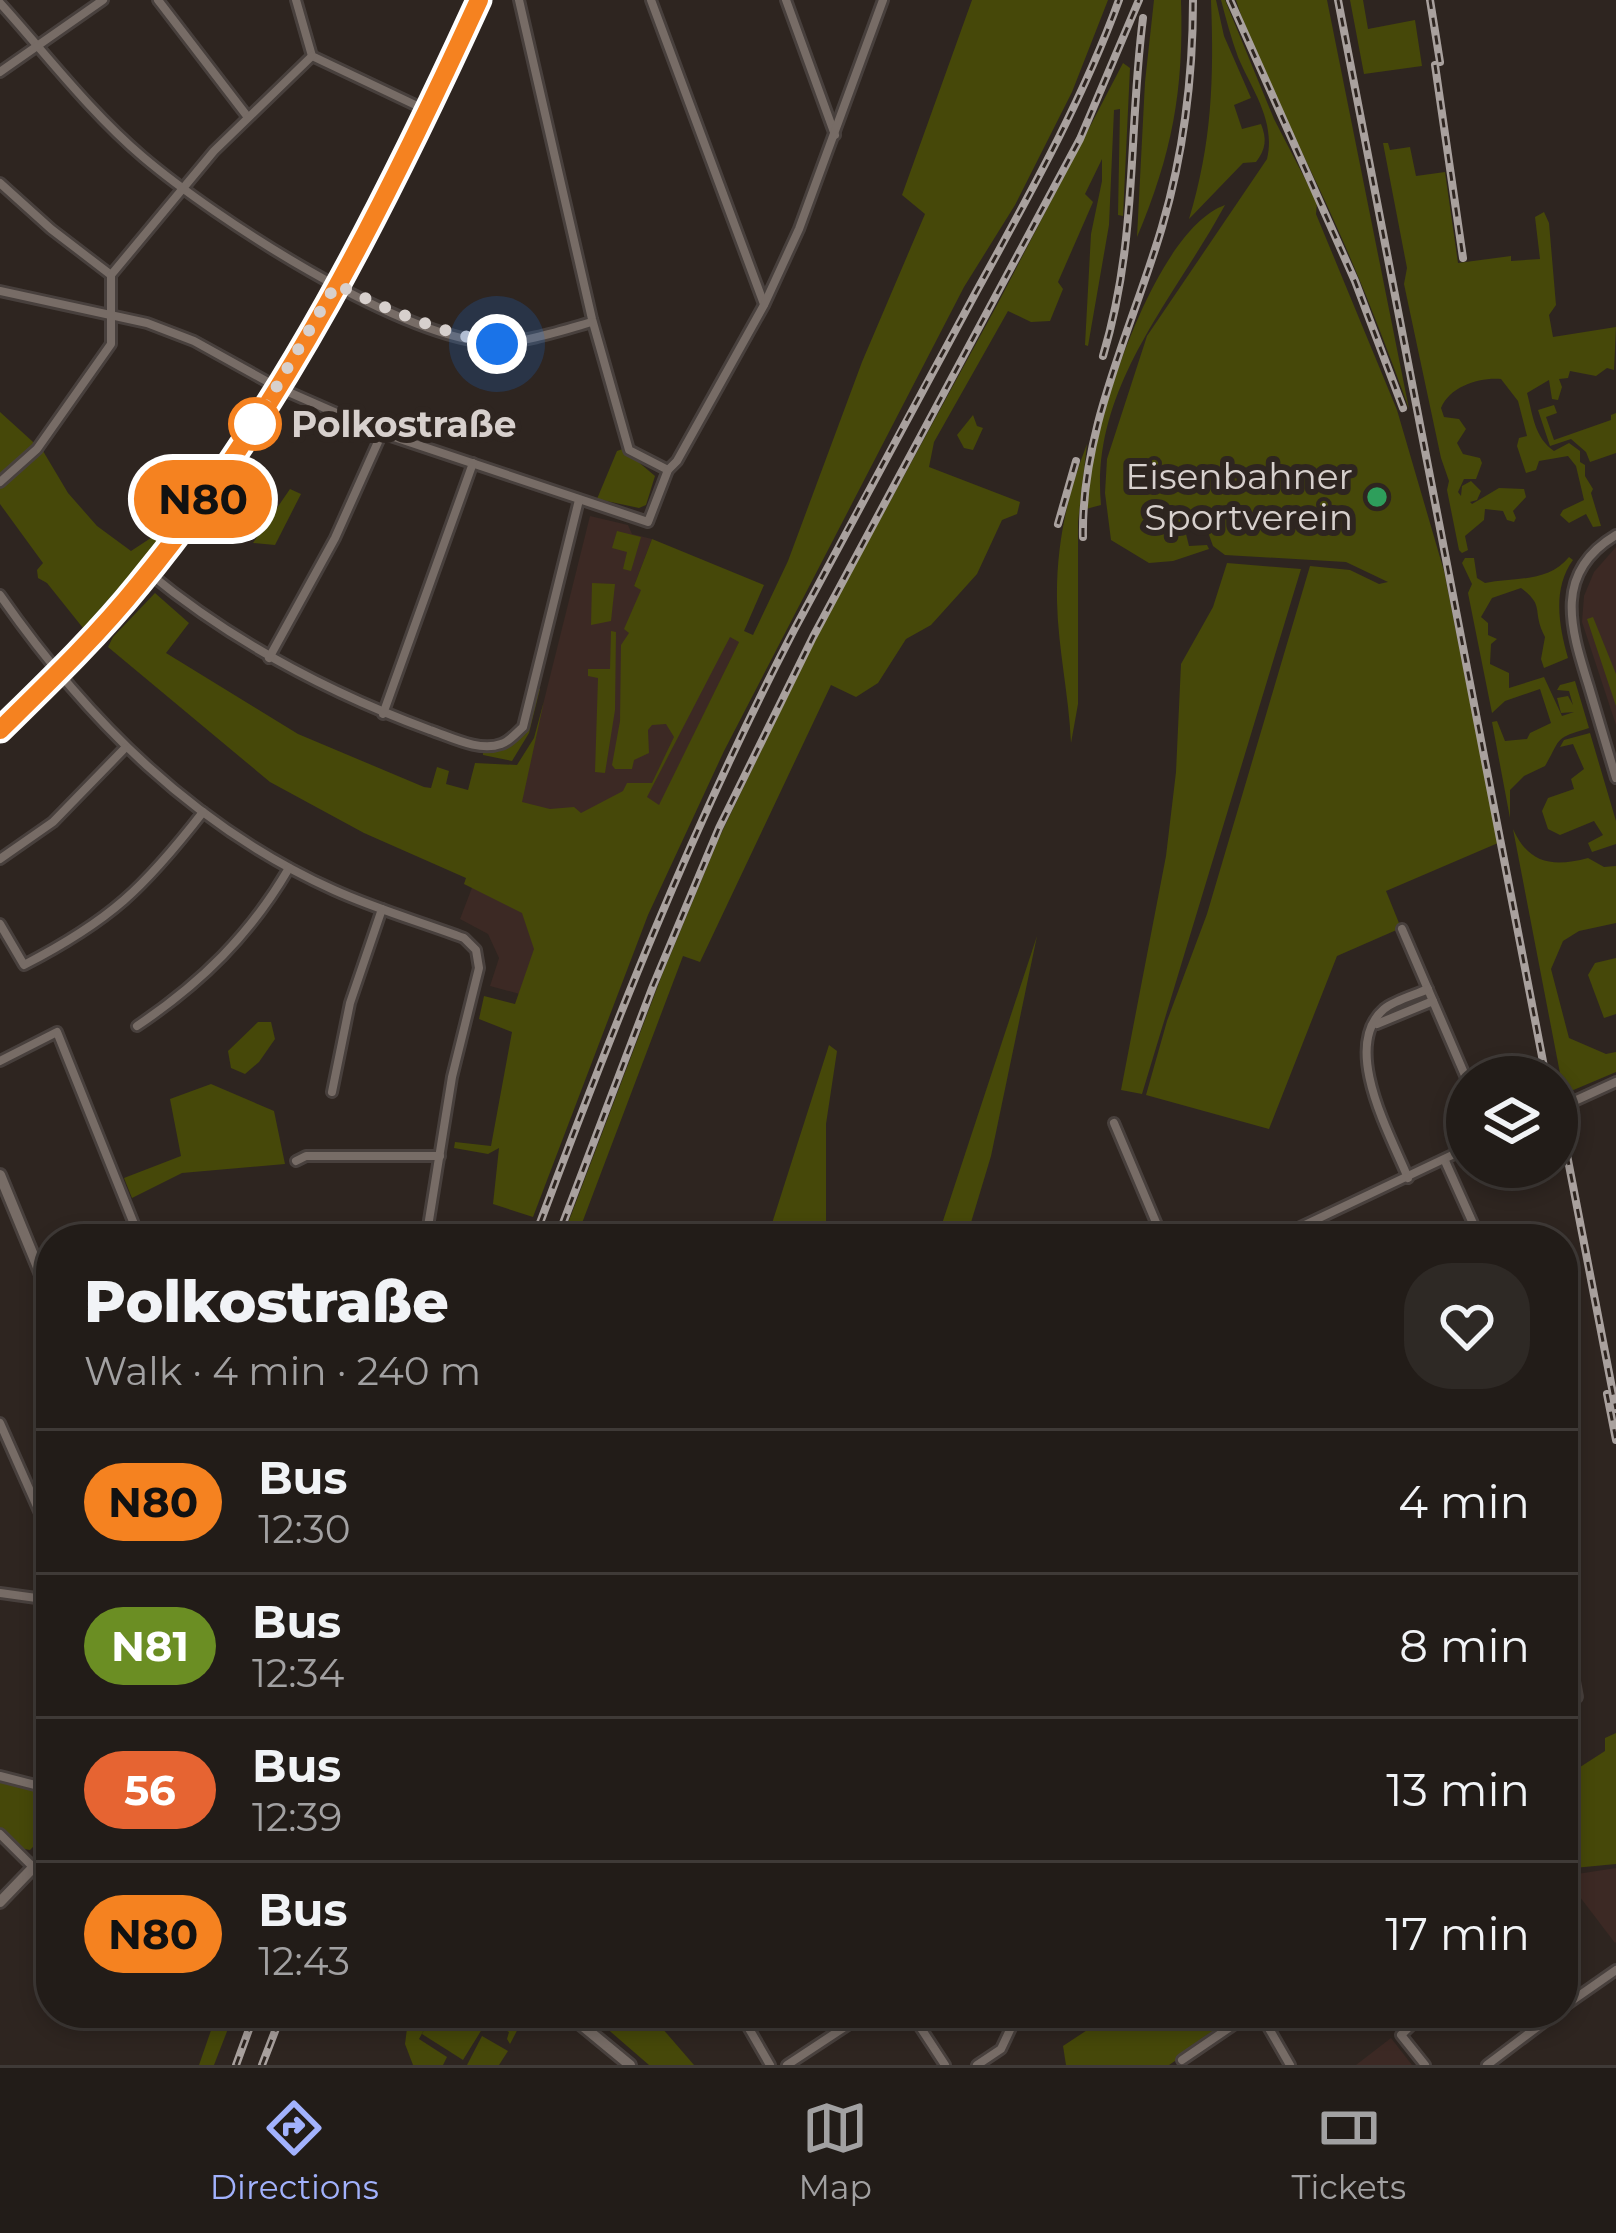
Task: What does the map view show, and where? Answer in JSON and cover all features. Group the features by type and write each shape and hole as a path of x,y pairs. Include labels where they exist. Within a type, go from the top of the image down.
{"street":[{"path":"0,72 103,0"},
{"path":"158,0 247,116"},
{"path":"296,0 312,56 429,112"},
{"path":"0,730 58,674 148,573 237,451 336,284 429,112 479,0"},
{"path":"519,0 592,322 629,450 668,470"},
{"path":"651,0 764,305"},
{"path":"786,0 835,136"},
{"path":"0,291 147,323 194,341 277,387 382,433 648,522 668,470 764,305 835,136 883,0"},
{"path":"0,3 141,156 257,239 336,284 429,326 497,344 592,322"},
{"path":"0,482 37,449 111,344 111,274 247,116 312,56"},
{"path":"0,183 111,274"},
{"path":"268,658 335,539 382,433"},
{"path":"382,714 473,463"},
{"path":"148,573 268,658 382,714 482,747 504,744 523,727 579,500"},
{"path":"1616,535 1584,566 1570,610 1570,624 1616,778"},
{"path":"0,595 58,674 125,748 203,812 289,868 464,938 476,950 479,968 452,1077 429,1224"},
{"path":"0,859 53,822 125,748"},
{"path":"0,924 24,965 90,929 152,877 203,812"},
{"path":"137,1026 178,998 244,937 289,868"},
{"path":"332,1092 350,1004 382,909"},
{"path":"1402,929 1457,1056"},
{"path":"1408,1178 1367,1070 1366,1043 1382,1010 1428,988"},
{"path":"1376,1024 1433,1001"},
{"path":"0,1061 57,1032 134,1224"},
{"path":"1578,1099 1616,1082"},
{"path":"1114,1123 1157,1224"},
{"path":"296,1161 306,1156 440,1156"},
{"path":"1308,1224 1445,1160 1473,1224"},
{"path":"2,1183 36,1263"},
{"path":"0,1423 36,1504"},
{"path":"0,1593 36,1597"},
{"path":"0,1776 36,1785"},
{"path":"0,1834 33,1867"},
{"path":"0,1901 36,1864"},
{"path":"1578,1995 1616,1970"},
{"path":"585,2028 630,2065"},
{"path":"749,2028 770,2065"},
{"path":"787,2065 843,2028"},
{"path":"921,2028 944,2065"},
{"path":"977,2065 1001,2049 1011,2028"},
{"path":"1182,2060 1228,2028"},
{"path":"1269,2028 1290,2065"},
{"path":"1408,2028 1401,2035 1425,2065"},
{"path":"1487,2065 1534,2028"}],"shaded area":[{"path":"972,0 1108,0 1072,92 1015,205 964,287 724,751 648,915 533,1217 493,1204 499,1148 488,1154 454,1148 455,1142 491,1146 512,1032 479,1019 484,996 515,1004 534,949 522,913 464,884 466,878 364,833 270,782 108,647 155,593 189,623 166,653 298,734 424,787 431,788 437,767 449,771 446,784 468,790 475,763 517,765 534,738 544,701 522,802 550,809 574,807 581,813 623,791 627,783 652,783 674,737 666,724 648,730 649,753 634,760 632,769 612,765 620,721 621,645 629,633 624,629 641,590 634,586 652,539 764,585 744,631 753,635 788,561 862,362 925,214 902,195","holes":["730,637 739,642 659,805 647,797"]},
{"path":"1154,0 1181,0 1180,63 1167,149 1137,237 1145,82"},
{"path":"1211,0 1216,0 1224,36 1251,98 1234,105 1242,129 1261,124 1264,144 1256,162 1243,163 1189,219 1210,111"},
{"path":"1221,0 1225,0 1274,119 1317,202 1316,214 1397,410 1444,571 1498,843 1386,891 1401,928 1337,956 1269,1129 1146,1095 1167,1021 1207,914 1310,566 1350,570 1379,584 1388,582 1346,562 1225,555 1213,546 1200,510 1182,518 1189,546 1207,545 1209,549 1149,563 1111,540 1105,493 1107,459 1147,336 1267,159 1265,119 1238,57"},
{"path":"1236,0 1327,0 1409,409 1349,254 1266,78"},
{"path":"1350,0 1363,0 1368,29 1415,20 1422,66 1364,74"},
{"path":"1123,63 1130,68 1123,216 1118,215 1120,109 1114,110 1109,225 1088,346 1091,234 1102,159 1085,194 1093,202 1058,282 1063,289 1050,321 1031,322 1008,311 934,442 929,467 1020,502 1017,514 1002,520 977,574 931,625 906,639 878,683 856,697 831,685 700,962 683,956 582,1224 568,1224 720,836 814,641"},
{"path":"1383,143 1390,150 1410,147 1416,176 1445,172 1458,263 1511,256 1511,261 1540,259 1535,217 1544,212 1556,305 1549,315 1553,337 1616,327 1614,370 1607,368 1596,376 1570,371 1568,378 1559,379 1558,400 1552,399 1549,380 1527,393 1535,425 1547,445 1554,451 1569,443 1580,451 1601,526 1593,527 1586,514 1569,523 1560,515 1584,500 1576,466 1568,456 1539,461 1536,470 1526,473 1517,446 1519,438 1527,436 1518,401 1501,379 1484,380 1458,389 1441,408 1444,417 1459,419 1466,429 1457,443 1463,454 1480,458 1482,463 1476,479 1464,479 1458,492 1461,496 1462,486 1471,481 1481,491 1472,504 1499,488 1524,489 1526,497 1513,511 1514,522 1503,511 1485,509 1484,520 1465,536 1468,550 1459,550 1449,481 1404,284 1407,268"},
{"path":"1225,205 1139,347 1122,384 1108,422 1101,462 1101,505 1086,509 1112,388 1150,293 1173,253 1198,223"},
{"path":"1554,405 1557,413 1546,417 1554,440 1611,420 1616,413 1616,453 1590,462 1571,439 1550,446 1538,410"},
{"path":"0,412 43,451 68,493 97,526 131,551 160,532 164,537 83,628 38,578 43,563 0,504"},
{"path":"973,415 983,428 973,450 964,448 957,435"},
{"path":"1087,444 1078,522 1078,704 1071,743 1058,619 1058,560 1064,521"},
{"path":"623,449 655,476 646,505 639,508 597,499 617,451"},
{"path":"290,489 301,494 275,545 253,543"},
{"path":"590,516 628,525 632,534 652,539 634,586 744,632 657,811 642,821 518,805"},
{"path":"617,531 641,537 631,571 623,569 627,552 612,548"},
{"path":"1616,547 1616,725 1582,622 1584,596 1594,572"},
{"path":"1569,557 1573,560 1562,583 1559,608 1568,658 1544,668 1545,637 1536,605 1521,588 1492,598 1481,617 1488,623 1488,635 1497,639 1491,644 1490,664 1509,673 1509,688 1544,677 1562,716 1574,712 1561,713 1557,698 1568,696 1573,705 1569,691 1557,690 1575,681 1589,728 1564,737 1545,766 1524,776 1510,790 1510,818 1492,722 1497,721 1505,741 1527,739 1551,723 1540,689 1505,701 1492,713 1468,593 1472,584 1462,563 1474,558 1477,578 1485,583 1541,575"},
{"path":"1227,563 1301,569 1142,1094 1121,1090 1166,856 1181,664 1213,607"},
{"path":"592,583 615,584 611,621 591,625"},
{"path":"1593,617 1616,674 1616,706 1587,619"},
{"path":"611,631 616,632 615,710 605,773 595,772 598,678 588,676 588,669 610,669"},
{"path":"537,689 529,733 512,761 483,755 507,747 522,733"},
{"path":"1590,733 1616,821 1616,844 1592,852 1588,843 1603,835 1594,821 1560,835 1548,829 1542,811 1548,798 1574,789 1571,779 1584,769 1573,744 1560,747 1564,740"},
{"path":"1513,829 1527,850 1544,860 1588,858 1604,867 1616,866 1616,923 1579,931 1563,941 1551,969 1569,1038 1606,1054 1616,1052 1616,1072 1578,1088 1578,1056 1557,1056"},
{"path":"473,885 528,910 544,940 527,996 490,986 499,958 488,934 460,919"},
{"path":"1037,936 991,1156 971,1224 942,1224"},
{"path":"1616,958 1616,1014 1604,1018 1588,975 1595,963"},
{"path":"258,1022 271,1022 275,1039 245,1074 231,1068 228,1051"},
{"path":"829,1045 837,1051 826,1124 826,1224 772,1224"},
{"path":"211,1084 274,1111 285,1164 182,1173 132,1198 124,1178 181,1156 170,1099"},
{"path":"1616,1733 1616,1864 1578,1868 1578,1768 1605,1751 1605,1738"},
{"path":"0,1781 36,1790 36,1844 30,1850 19,1848 0,1830"},
{"path":"1616,1868 1615,1943 1578,1894 1578,1874"},
{"path":"212,2028 228,2028 214,2065 199,2065"},
{"path":"407,2028 425,2028 419,2039 447,2057 443,2065 413,2065 405,2044"},
{"path":"425,2028 483,2028 463,2060 422,2034"},
{"path":"501,2028 518,2028 510,2044 507,2039 509,2032"},
{"path":"606,2028 662,2028 694,2065 649,2065"},
{"path":"1090,2028 1224,2028 1169,2065 1066,2065 1063,2046"},
{"path":"482,2036 508,2051 499,2065 467,2065"},
{"path":"1391,2038 1412,2065 1356,2065"}],"railway":[{"path":"540,1224 623,1007 721,779 794,630 1053,150 1119,0"},
{"path":"563,1224 719,828 813,637 1080,139 1139,0"},
{"path":"1083,537 1090,457 1099,418 1176,171 1189,86 1193,0"},
{"path":"1230,0 1355,281 1403,408"},
{"path":"1338,0 1542,1056"},
{"path":"1430,0 1440,62"},
{"path":"1103,356 1127,228 1143,18"},
{"path":"1435,65 1463,258"},
{"path":"1058,524 1076,461"},
{"path":"1573,1188 1616,1409"},
{"path":"1607,1394 1616,1440"},
{"path":"236,2065 250,2028"},
{"path":"262,2065 276,2028"}],"bus line":[{"name":"N80","path":"0,730 124,602 237,451 370,224 429,112 479,0"}],"place":[{"name":"Polkostraße","path":"255,424"},
{"name":"Eisenbahner Sportverein","path":"1377,497"}],"route":[{"path":"255,424 336,284 429,326 497,344"}]}
